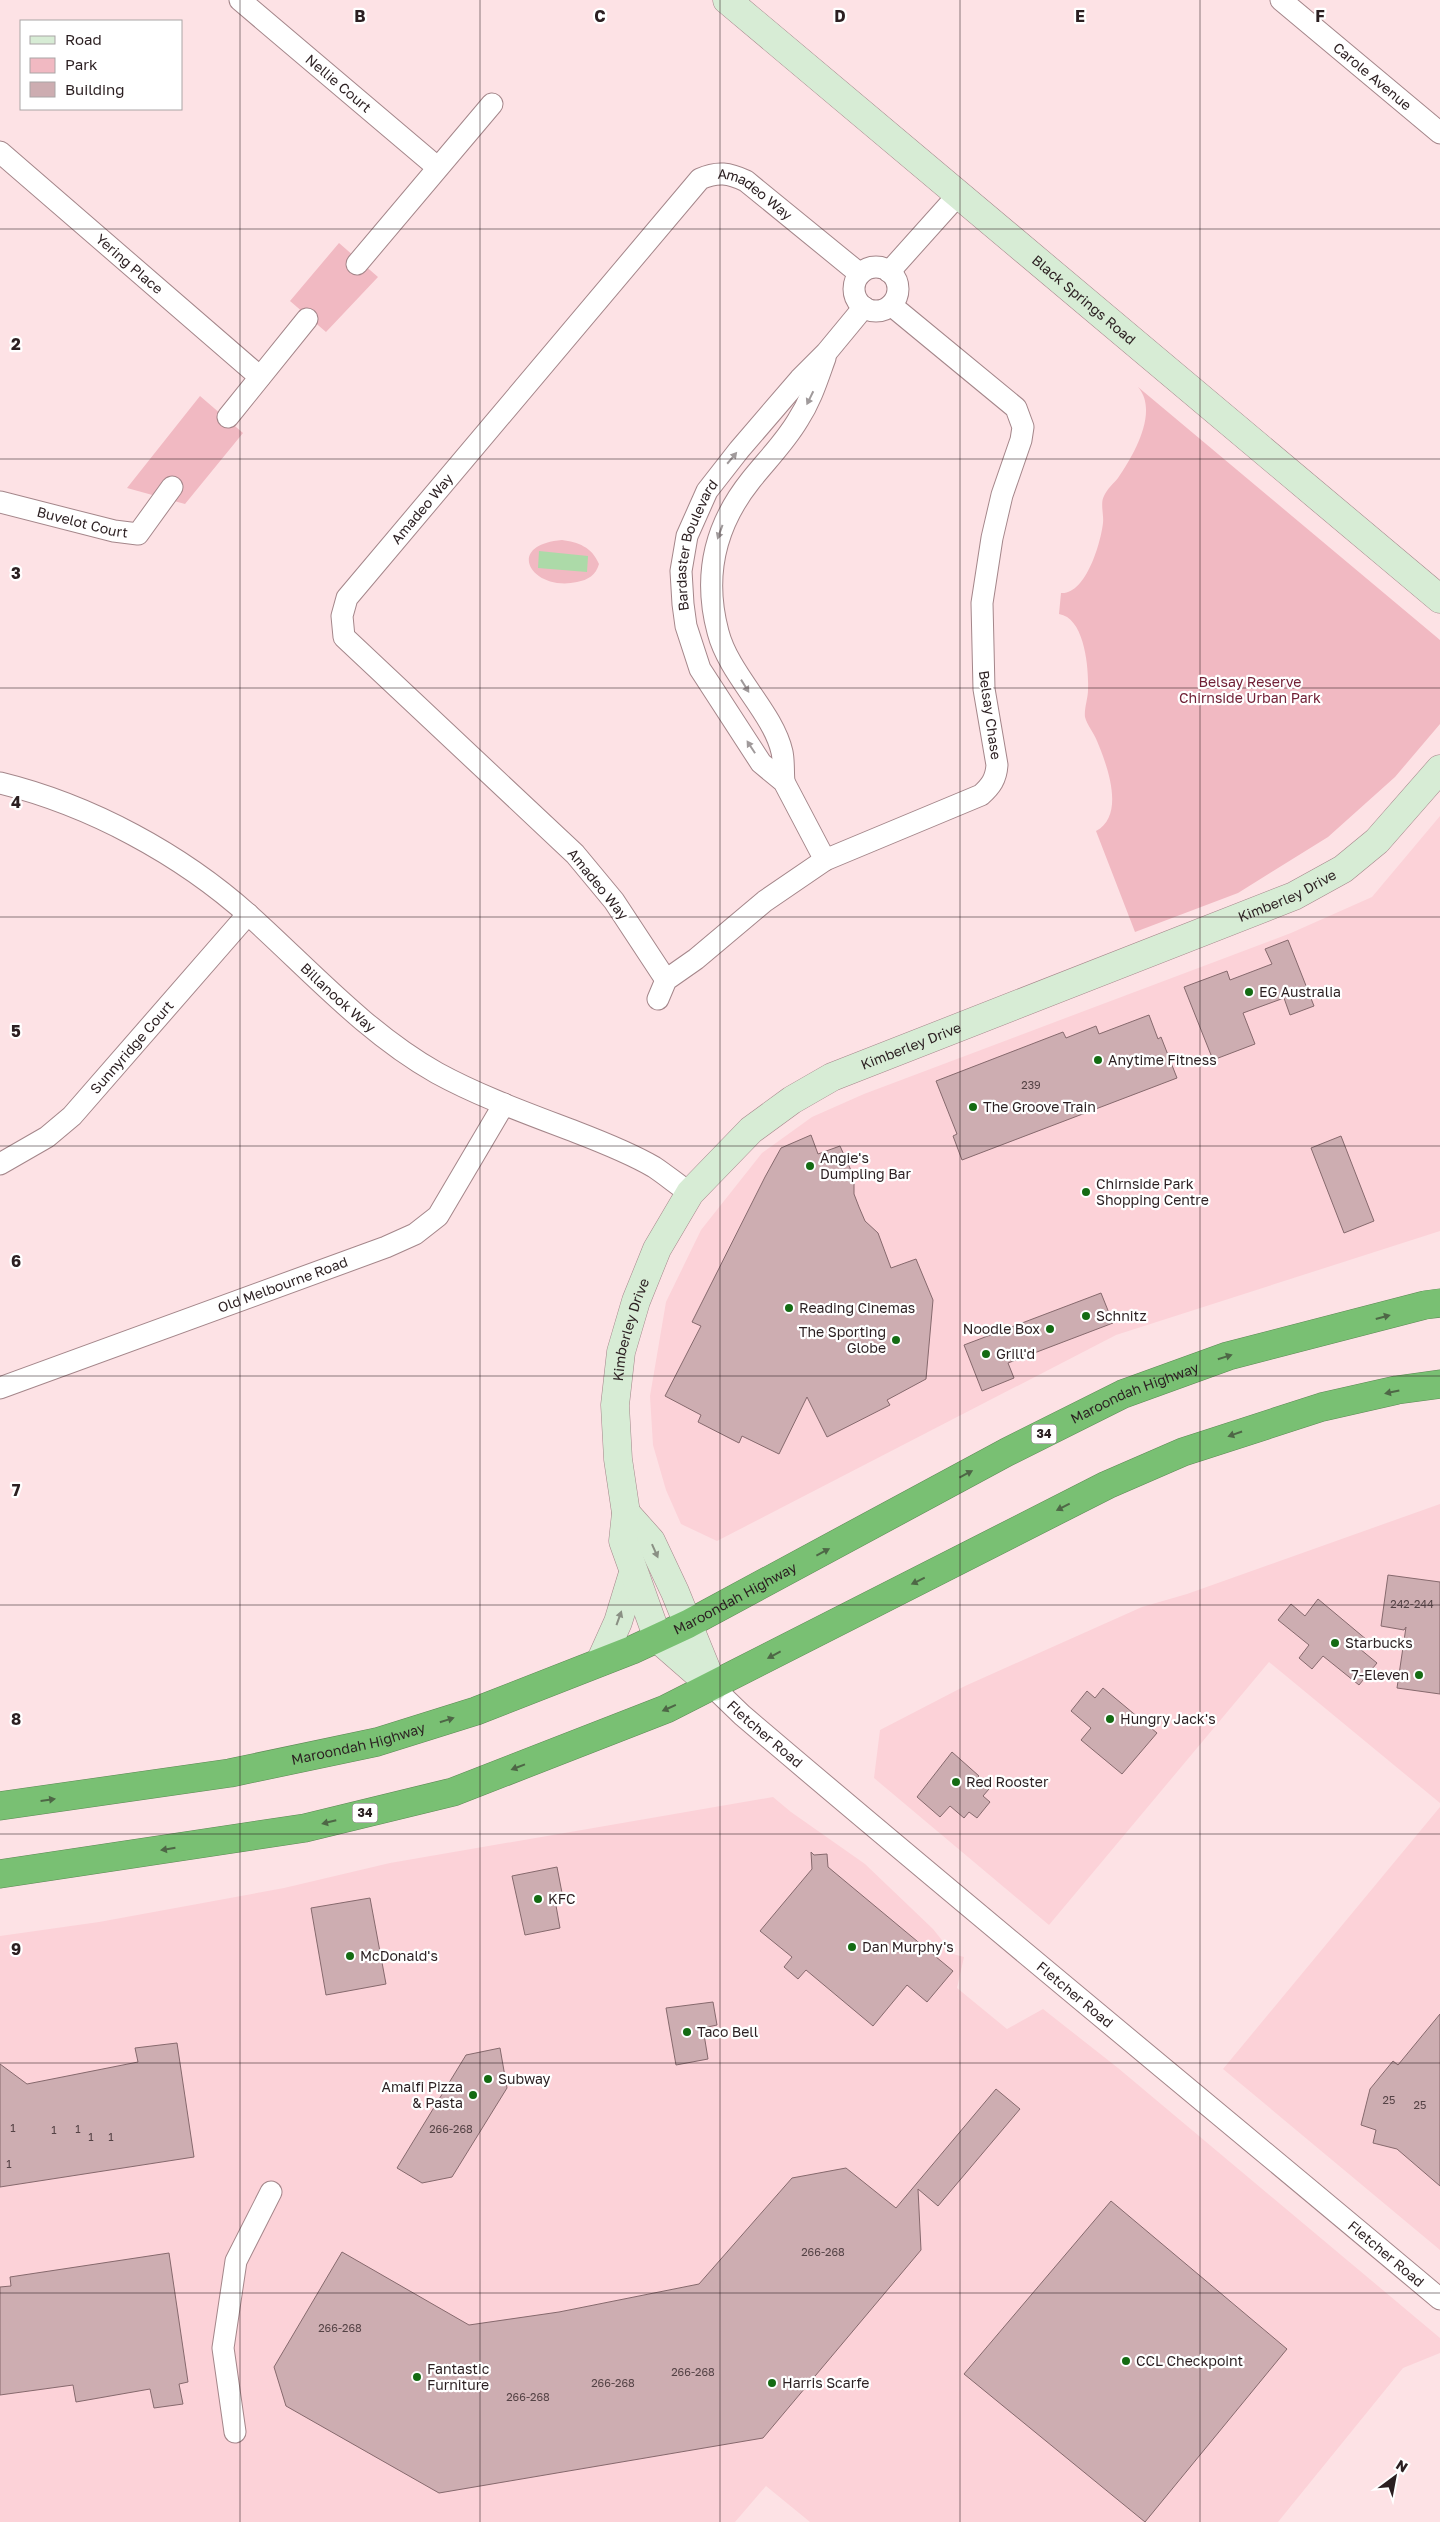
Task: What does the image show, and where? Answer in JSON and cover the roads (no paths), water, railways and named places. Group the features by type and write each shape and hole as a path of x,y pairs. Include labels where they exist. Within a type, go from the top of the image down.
{"highway":[{"name":"Maroondah Highway","path":"0,1806 230,1773 377,1742 476,1711 658,1639 1008,1452 1123,1394 1228,1356 1440,1303"},
{"name":"34","path":"0,1874 305,1828 453,1792 658,1712 713,1687 1106,1485 1182,1452 1322,1407 1397,1390 1440,1384"}],"main road":[{"name":"Black Springs Road","path":"728,0 1440,599"},
{"name":"Kimberley Drive","path":"713,1687 658,1639 623,1541 626,1513 618,1458 616,1405 621,1352 636,1301 657,1249 690,1194 751,1130 792,1100 832,1077 1294,896 1343,868 1377,841 1440,769"},
{"path":"626,1513 651,1541 688,1624 713,1687"},
{"path":"600,1662 618,1622 633,1573"}],"street":[{"name":"Nellie Court","path":"240,0 437,167"},
{"name":"Carole Avenue","path":"1281,0 1440,133"},
{"path":"357,264 492,104"},
{"name":"Yering Place","path":"0,152 260,377"},
{"name":"Amadeo Way","path":"662,989 614,901 576,854 344,637 342,616 347,598 700,179 718,173 730,174 746,182 860,274"},
{"path":"889,272 958,195"},
{"path":"871,268 878,268 889,272 898,288 892,305 875,311 864,308 854,292 860,274 871,268"},
{"name":"Belsay Chase","path":"662,989 766,901 825,860 980,795 990,787 996,776 997,765 984,689 982,604 992,538 1002,495 1021,440 1023,427 1016,408 892,305"},
{"name":"Bardaster Boulevard","path":"825,860 784,782 761,763 700,669 686,626 682,604 682,571 687,536 707,491 723,469 800,379 826,353 864,308"},
{"path":"228,417 307,319"},
{"name":"Bardaster Boulevard","path":"784,782 782,752 774,732 730,662 718,634 711,603 711,570 716,543 731,510 750,481 797,422 812,397 826,353"},
{"name":"Buvelot Court","path":"0,502 138,534 172,487"},
{"name":"Billanook Way","path":"0,783 20,788 82,811 129,834 213,885 248,914 336,996 392,1042 437,1072 504,1104 607,1144 653,1167 690,1194"},
{"name":"Sunnyridge Court","path":"0,1164 47,1137 72,1116 248,914"},
{"name":"Old Melbourne Road","path":"0,1388 377,1250 414,1234 438,1216 504,1104"},
{"name":"Fletcher Road","path":"713,1687 742,1715 967,1906 1175,2076 1440,2299"},
{"path":"235,2432 223,2348 234,2271 236,2261 271,2192"}],"place":[{"name":"EG Australia","path":"1249,992"},
{"name":"Anytime Fitness","path":"1098,1060"},
{"name":"The Groove Train","path":"973,1107"},
{"name":"Angie's Dumpling Bar","path":"810,1166"},
{"name":"Chirnside Park Shopping Centre","path":"1086,1192"},
{"name":"Reading Cinemas","path":"789,1308"},
{"name":"Schnitz","path":"1086,1316"},
{"name":"Noodle Box","path":"1050,1329"},
{"name":"The Sporting Globe","path":"896,1340"},
{"name":"Grill'd","path":"986,1354"},
{"name":"Starbucks","path":"1335,1643"},
{"name":"7-Eleven","path":"1419,1675"},
{"name":"Hungry Jack's","path":"1110,1719"},
{"name":"Red Rooster","path":"956,1782"},
{"name":"KFC","path":"538,1899"},
{"name":"Dan Murphy's","path":"852,1947"},
{"name":"McDonald's","path":"350,1956"},
{"name":"Taco Bell","path":"687,2032"},
{"name":"Subway","path":"488,2079"},
{"name":"Amalfi Pizza & Pasta","path":"473,2095"},
{"name":"CCL Checkpoint","path":"1126,2361"},
{"name":"Fantastic Furniture","path":"417,2377"},
{"name":"Harris Scarfe","path":"772,2383"}],"park label":[{"name":"Belsay Reserve Chirnside Urban Park","path":"1250,690"}]}
